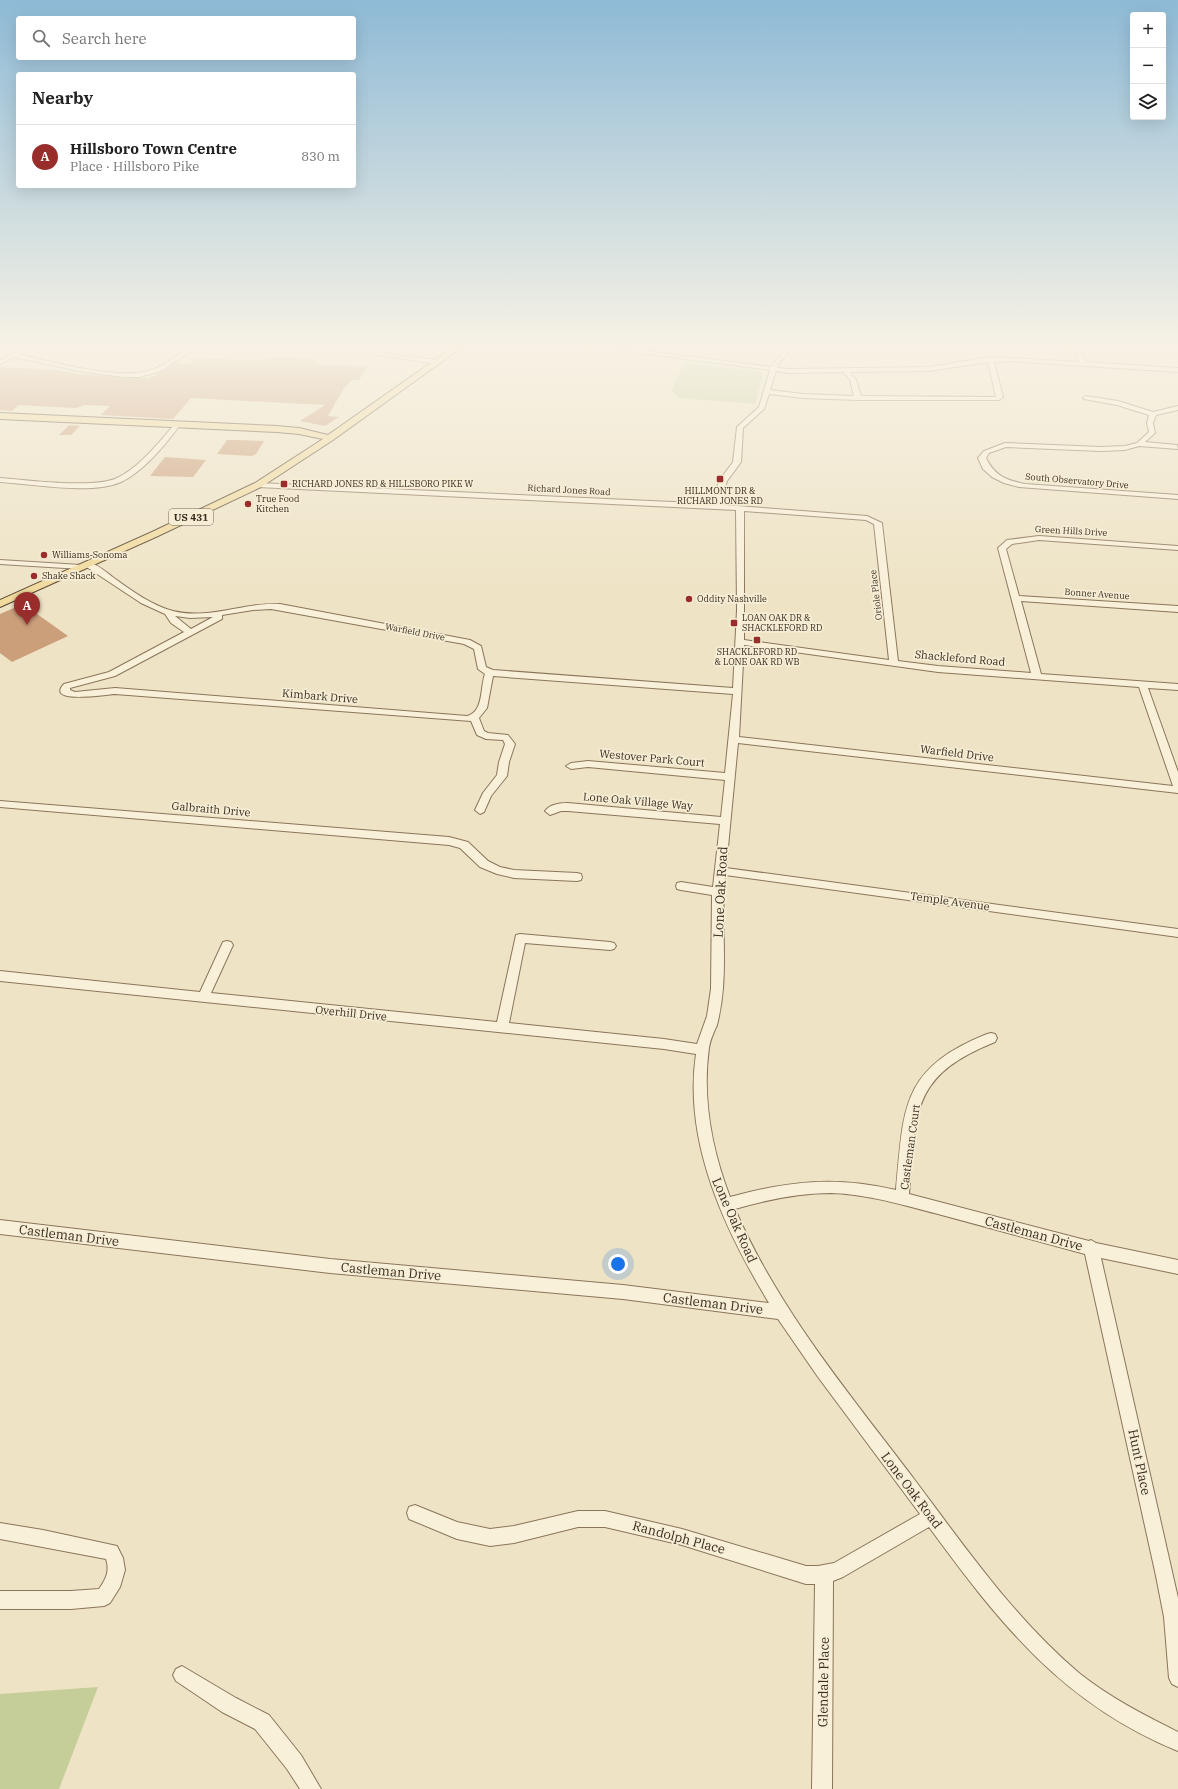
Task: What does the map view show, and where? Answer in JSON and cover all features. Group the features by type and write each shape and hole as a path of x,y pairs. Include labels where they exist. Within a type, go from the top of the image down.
{"main road":[{"path":"267,428 299,431 330,438"},
{"name":"US 431","path":"0,604 258,485 343,428"}],"street":[{"path":"0,480 96,485 113,483 130,473 150,455 173,428"},
{"path":"720,507 720,490 723,481 737,462 740,428"},
{"path":"1151,428 1152,433 1177,447"},
{"path":"1140,444 1152,433"},
{"path":"1140,444 1177,447"},
{"name":"South Observatory Drive","path":"1140,444 1125,448 1101,449 1005,445 986,452 982,458 986,466 996,476 1014,484 1032,487 1178,497"},
{"name":"Richard Jones Road","path":"258,485 720,507 867,518 878,523"},
{"name":"Lone Oak Road","path":"740,509 741,642 730,777 718,892 717,987 710,1028 702,1050 700,1078 704,1121 710,1154 726,1205 759,1273 782,1312 818,1364 999,1603 1028,1636 1060,1668 1108,1705 1138,1722 1178,1739"},
{"name":"Oriole Place","path":"878,523 894,664"},
{"name":"Green Hills Drive","path":"1037,677 1002,548 1010,542 1039,538 1178,548"},
{"name":"Warfield Drive","path":"0,562 85,565 153,607 169,614 192,616 256,606 280,606 463,641 477,647 481,667 490,673"},
{"name":"Bonner Avenue","path":"1015,598 1178,609"},
{"name":"Kimbark Drive","path":"230,611 112,674 71,684 65,688 65,690 68,694 75,695 115,691 453,719 474,718"},
{"path":"169,614 174,621 190,632"},
{"name":"Shackleford Road","path":"741,642 938,669 1178,687"},
{"path":"480,810 487,795 502,776 504,762 510,744 507,738 486,736 480,733 474,718 483,708 485,686 490,673 737,691"},
{"path":"112,674 108,684 110,689 115,691"},
{"path":"1142,684 1174,760 1178,786"},
{"name":"Warfield Drive","path":"733,739 1178,790"},
{"name":"Westover Park Court","path":"572,766 588,764 730,777"},
{"name":"Galbraith Drive","path":"0,804 449,841 464,845 484,864 497,870 514,874 577,877"},
{"name":"Lone Oak Village Way","path":"550,811 554,808 568,807 725,821"},
{"name":"Temple Avenue","path":"721,871 1178,932"},
{"path":"681,886 718,892"},
{"path":"502,1028 520,938 610,946"},
{"path":"203,997 227,945"},
{"name":"Overhill Drive","path":"0,976 664,1044 702,1050"},
{"name":"Castleman Court","path":"902,1198 913,1108 919,1092 937,1069 948,1059 965,1049 991,1038"},
{"name":"Castleman Drive","path":"726,1205 788,1190 822,1187 856,1189 902,1198 1091,1248 1178,1267"},
{"name":"Castleman Drive","path":"0,1227 330,1266 623,1292 782,1312"},
{"name":"Hunt Place","path":"1091,1248 1165,1576 1172,1617 1178,1678"},
{"name":"Randolph Place","path":"415,1513 459,1532 482,1537 502,1537 563,1521 584,1518 604,1519 631,1524 702,1542 806,1575 824,1575 850,1564 932,1516"},
{"path":"0,1531 111,1552 117,1562 116,1576 113,1585 104,1597 71,1600 0,1600"},
{"name":"Glendale Place","path":"822,1789 824,1575"},
{"path":"182,1675 228,1705 262,1722 294,1762 311,1789"}],"green space":[{"path":"98,1687 59,1789 0,1789 0,1694"}],"building":[{"path":"66,428 78,428 71,435 59,435"},
{"path":"227,440 264,441 256,454 252,456 217,454"},
{"path":"165,457 206,460 193,477 150,476"},
{"path":"23,604 68,636 12,662 0,653 0,614"}],"place":[{"name":"HILLMONT DR & RICHARD JONES RD","path":"720,479"},
{"name":"RICHARD JONES RD & HILLSBORO PIKE W","path":"284,484"},
{"name":"True Food Kitchen","path":"248,504"},
{"name":"Williams-Sonoma","path":"44,555"},
{"name":"Shake Shack","path":"34,576"},
{"name":"Oddity Nashville","path":"689,599"},
{"name":"LOAN OAK DR & SHACKLEFORD RD","path":"734,623"},
{"name":"Hillsboro Town Centre","path":"27,625"},
{"name":"SHACKLEFORD RD & LONE OAK RD WB","path":"757,640"}]}
